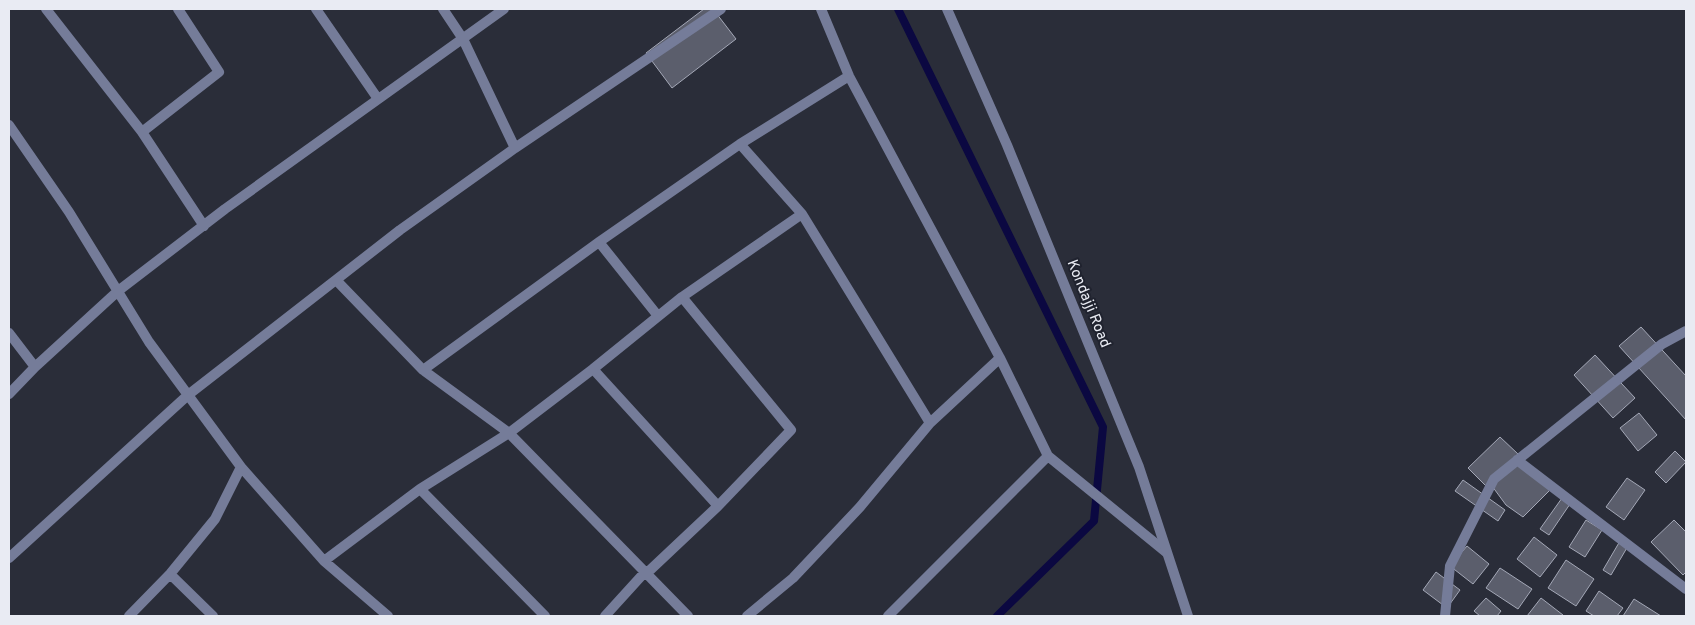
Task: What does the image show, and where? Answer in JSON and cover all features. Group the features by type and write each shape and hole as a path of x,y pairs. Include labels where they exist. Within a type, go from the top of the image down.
{"street":[{"path":"46,9 142,132 204,226"},
{"path":"142,132 220,72 178,9"},
{"path":"316,9 378,99"},
{"path":"443,9 463,39 516,148"},
{"path":"9,394 35,367 118,292 204,226 504,9"},
{"path":"9,558 188,395 400,230 516,148 721,9"},
{"path":"821,9 849,76 1000,358 1048,456 1166,552"},
{"name":"Kondajji Road","path":"947,9 1007,145 1139,466 1188,616"},
{"path":"422,370 598,242 740,144 849,76"},
{"path":"9,125 69,212 149,342 241,467 324,561 388,616"},
{"path":"740,144 802,214 930,423"},
{"path":"324,561 420,490 509,433 593,369 682,297 802,214"},
{"path":"598,242 658,316"},
{"path":"336,280 422,370 509,433 688,616"},
{"path":"605,616 645,572 648,572 718,506 791,430 682,297"},
{"path":"1445,616 1450,566 1494,479 1662,344 1686,330"},
{"path":"9,333 35,367"},
{"path":"747,616 792,578 853,514 930,423 1000,358"},
{"path":"593,369 718,506"},
{"path":"888,616 1048,456"},
{"path":"1517,460 1686,589"},
{"path":"129,616 170,574 215,519 241,467"},
{"path":"420,490 545,616"},
{"path":"170,574 213,616"}],"building":[{"path":"704,9 713,9 736,39 672,88 646,53"},
{"path":"1641,327 1686,376 1686,420 1619,346"},
{"path":"1595,355 1635,398 1613,418 1574,375"},
{"path":"1639,413 1657,435 1638,451 1620,428"},
{"path":"1500,437 1518,454 1486,486 1468,468"},
{"path":"1675,451 1686,462 1666,483 1655,472"},
{"path":"1519,459 1550,490 1523,517 1506,505 1492,486"},
{"path":"1627,478 1645,490 1624,520 1606,507"},
{"path":"1463,480 1505,510 1498,521 1455,491"},
{"path":"1562,498 1570,504 1549,535 1540,529"},
{"path":"1586,520 1602,530 1585,557 1569,547"},
{"path":"1674,520 1686,532 1686,572 1683,575 1651,542"},
{"path":"1534,537 1557,555 1540,577 1517,559"},
{"path":"1620,541 1628,546 1611,575 1603,570"},
{"path":"1467,546 1489,564 1473,584 1450,566"},
{"path":"1566,560 1594,579 1576,606 1548,588"},
{"path":"1500,568 1532,589 1518,609 1486,588"},
{"path":"1436,572 1460,590 1447,608 1423,590"},
{"path":"1599,591 1623,608 1617,616 1594,616 1586,611"},
{"path":"1486,598 1501,611 1497,616 1480,616 1474,611"},
{"path":"1541,598 1563,615 1527,616"},
{"path":"1634,599 1661,616 1623,616"}],"waterway":[{"path":"898,9 1103,427 1094,521 997,616"}]}
